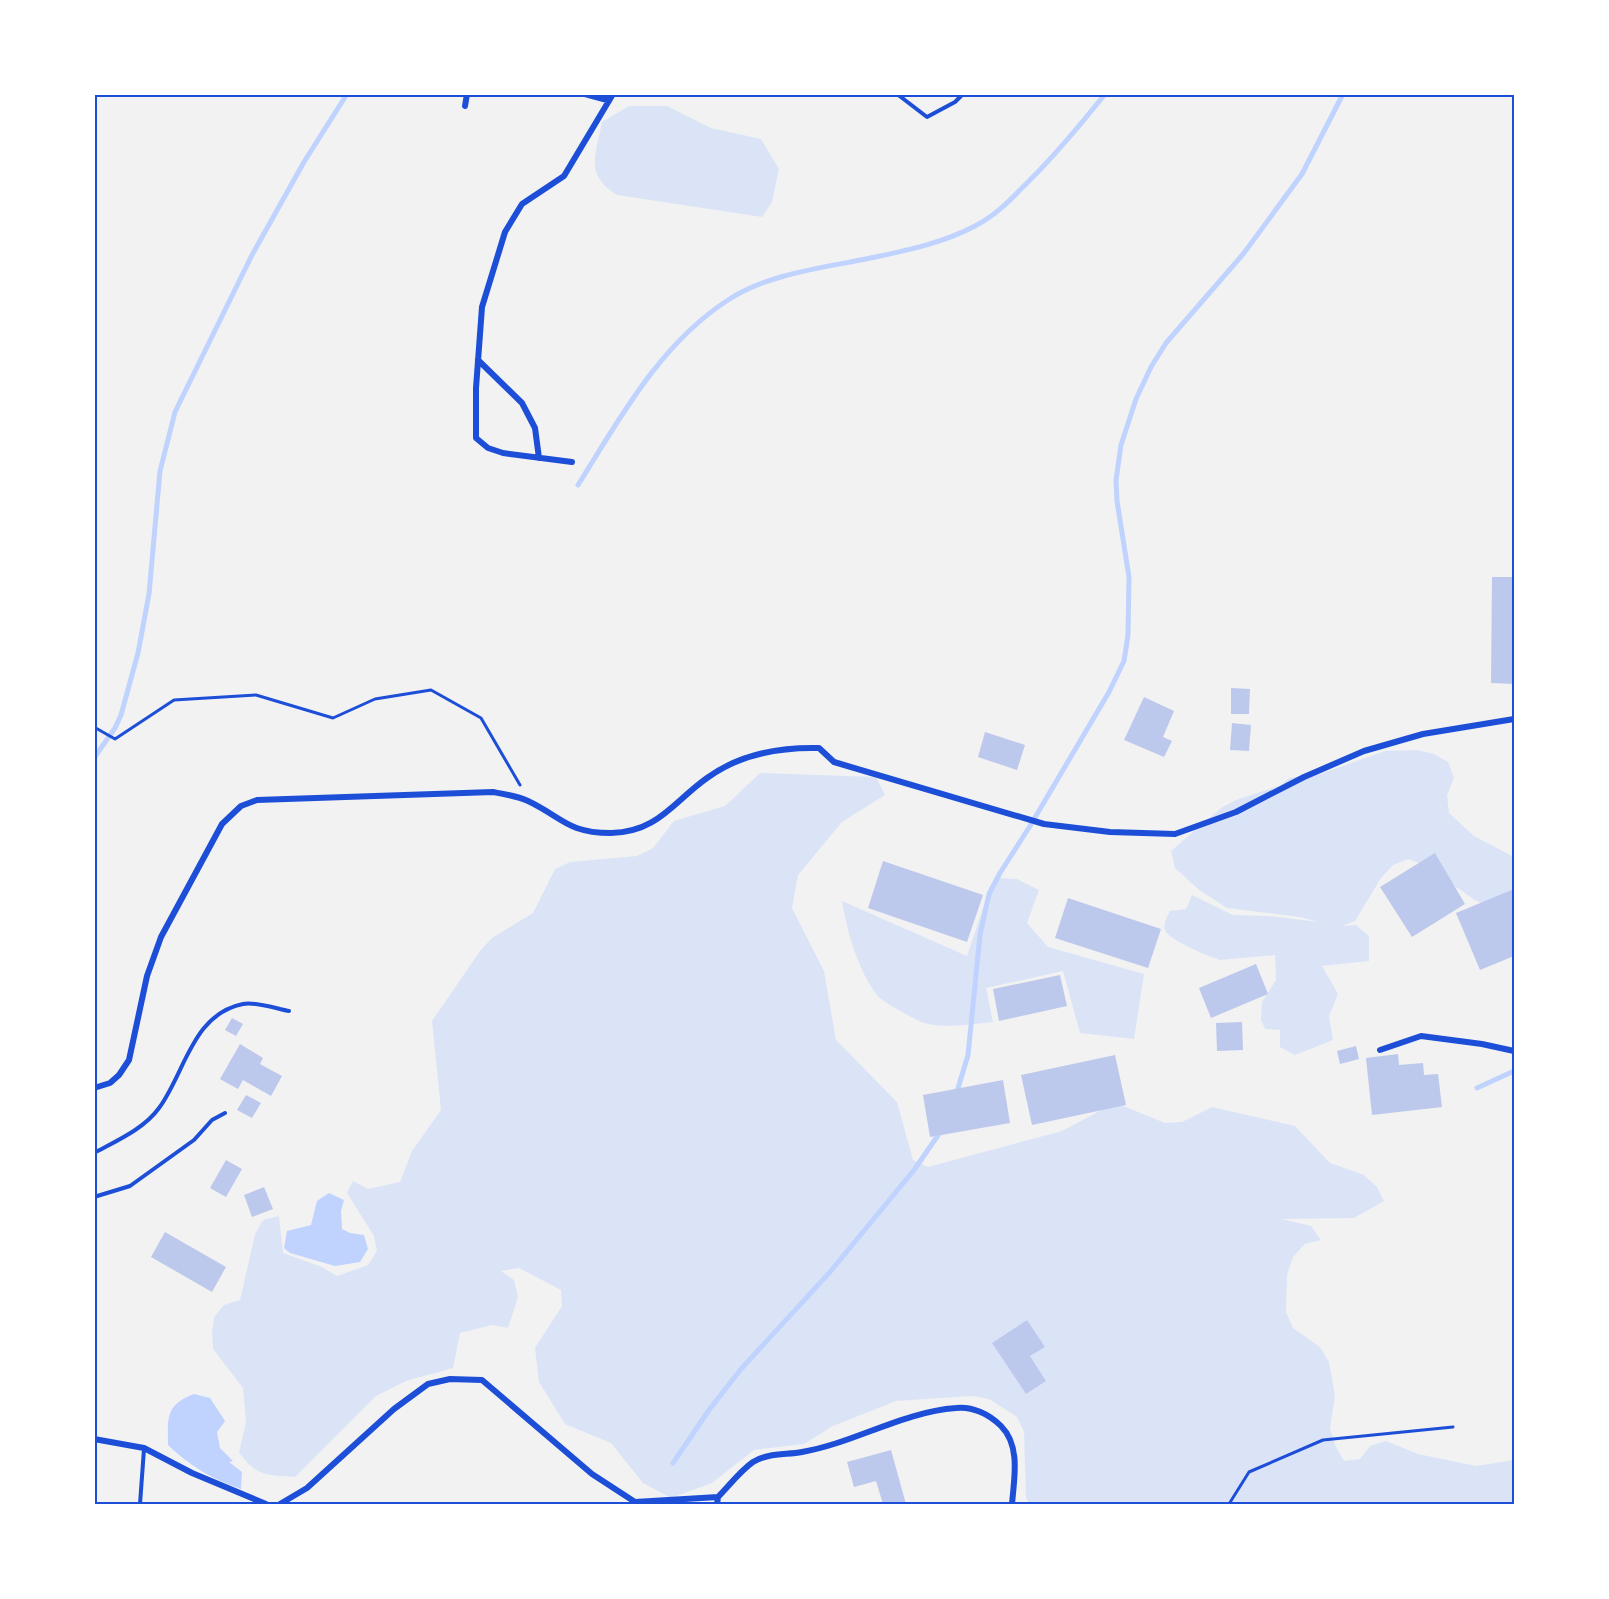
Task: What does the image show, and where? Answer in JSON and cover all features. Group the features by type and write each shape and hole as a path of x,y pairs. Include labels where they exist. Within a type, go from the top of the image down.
{"street":[{"path":"465,106 467,94"},
{"path":"585,94 607,100"},
{"path":"572,462 503,453 488,448 476,438 482,307 505,232 522,204 564,176 607,100 613,94"},
{"path":"478,360 522,403 534,428 538,458"},
{"path":"94,1088 110,1083 119,1075 129,1060 147,976 161,937 222,824 241,806 266,799 492,792 530,802 575,828 587,832 627,831 654,823 708,777 748,756 794,747 819,748 834,762 1044,824 1110,832 1175,834 1236,812 1304,777 1364,751 1423,734 1515,719"},
{"path":"1380,1050 1421,1036 1515,1051"},
{"path":"280,1504 307,1488 394,1408 428,1384 450,1378 482,1380 592,1474 635,1502 717,1501 754,1462 773,1455 803,1452 913,1416 956,1407 973,1409 988,1415 1002,1426 1014,1450 1012,1504"},
{"path":"94,1439 144,1448 192,1473 266,1504"}],"lane":[{"path":"897,94 927,117 955,102 963,94"},
{"path":"94,1153 137,1128 158,1110 190,1050 208,1023 226,1010 245,1003 289,1011"},
{"path":"94,1197 130,1186 194,1140 212,1120 225,1113"},
{"path":"140,1504 144,1448"}],"path":[{"path":"94,727 115,739 174,700 256,695 333,718 375,699 431,690 481,718 530,802"},
{"path":"1229,1504 1249,1472 1323,1440 1453,1427"}],"shaded area":[{"path":"629,106 667,106 711,128 761,139 779,169 772,202 762,217 617,195 607,187 596,171 595,163 602,122"},
{"path":"1417,750 1434,754 1448,762 1454,778 1447,795 1449,813 1474,836 1514,857 1514,919 1475,900 1424,865 1408,859 1393,865 1381,878 1355,921 1342,926 1356,925 1369,936 1369,961 1322,966 1338,994 1329,1016 1333,1040 1295,1055 1280,1047 1280,1030 1265,1029 1261,1020 1262,1002 1276,980 1275,955 1220,960 1190,948 1173,938 1165,930 1165,922 1170,911 1186,909 1192,895 1233,915 1270,916 1319,922 1300,917 1227,908 1199,890 1175,868 1171,851 1221,808 1236,800 1281,785 1289,778 1320,774 1385,751"},
{"path":"760,773 876,777 885,795 842,822 798,875 792,908 824,971 836,1040 897,1102 913,1160 928,1167 1062,1131 1105,1108 1121,1105 1165,1123 1182,1122 1212,1107 1295,1126 1330,1163 1364,1175 1377,1187 1384,1201 1354,1218 1282,1219 1311,1226 1321,1240 1305,1244 1293,1257 1287,1275 1286,1312 1293,1328 1320,1347 1329,1362 1335,1396 1330,1428 1335,1445 1344,1461 1360,1459 1370,1446 1386,1441 1418,1454 1476,1466 1514,1460 1514,1504 1029,1504 1026,1497 1024,1432 1017,1417 989,1399 972,1396 896,1401 833,1426 804,1444 754,1450 712,1483 671,1498 643,1483 611,1443 565,1424 539,1382 535,1348 562,1306 561,1290 519,1268 501,1271 514,1280 518,1297 508,1328 492,1325 460,1333 453,1368 406,1381 376,1396 295,1477 269,1475 251,1466 239,1452 246,1422 243,1388 213,1349 212,1333 214,1317 224,1305 240,1300 255,1234 263,1220 279,1216 283,1253 322,1267 337,1276 368,1265 377,1251 374,1236 347,1193 353,1181 368,1189 400,1182 412,1151 441,1110 432,1021 480,951 492,938 533,913 555,869 570,862 637,856 653,848 674,821 725,806"},
{"path":"1000,878 1017,879 1039,890 1027,923 1048,947 1144,974 1134,1039 1080,1033 1063,971 986,988 993,1022 950,1026 932,1025 907,1015 877,995 864,974 854,950 842,901 967,956 990,887"}],"water":[{"path":"329,1193 344,1200 341,1211 342,1229 364,1235 368,1249 360,1262 335,1266 290,1253 284,1248 287,1231 311,1225 317,1201"},
{"path":"194,1394 210,1398 225,1421 217,1432 220,1448 233,1461 229,1462 242,1472 241,1489 202,1471 168,1445 168,1427 173,1408"}],"building":[{"path":"1492,577 1514,577 1514,684 1491,683"},
{"path":"1231,688 1250,689 1249,714 1231,714"},
{"path":"1144,697 1174,711 1163,737 1172,741 1164,757 1124,740"},
{"path":"1232,723 1251,725 1249,751 1230,750"},
{"path":"985,732 1025,745 1017,770 978,757"},
{"path":"1435,853 1465,904 1412,937 1380,887"},
{"path":"883,861 983,895 967,942 868,908"},
{"path":"1514,889 1514,956 1480,970 1456,913"},
{"path":"1068,898 1161,929 1148,968 1055,938"},
{"path":"1256,964 1268,994 1211,1018 1199,988"},
{"path":"1060,975 1067,1006 999,1021 993,989"},
{"path":"232,1018 243,1024 236,1036 225,1030"},
{"path":"1242,1022 1243,1050 1217,1051 1216,1023"},
{"path":"240,1044 263,1058 260,1064 282,1076 271,1096 243,1080 238,1089 220,1079"},
{"path":"1356,1046 1359,1059 1340,1064 1337,1051"},
{"path":"1398,1054 1399,1065 1423,1063 1424,1075 1438,1074 1442,1107 1372,1115 1366,1058"},
{"path":"1115,1055 1126,1105 1032,1125 1021,1075"},
{"path":"1003,1080 1010,1123 930,1137 923,1095"},
{"path":"246,1095 261,1103 252,1118 237,1110"},
{"path":"226,1160 242,1169 226,1197 210,1188"},
{"path":"264,1187 273,1209 252,1217 244,1195"},
{"path":"165,1232 226,1267 212,1292 151,1257"},
{"path":"1027,1320 1045,1347 1030,1356 1046,1381 1026,1394 992,1343"},
{"path":"891,1450 906,1504 883,1504 876,1481 854,1487 847,1462"}],"waterway":[{"path":"94,758 115,728 121,715 138,653 149,594 160,471 175,412 252,255 304,162 347,94"},
{"path":"578,485 626,409 662,360 682,338 728,300 777,278 922,246 949,238 983,222 1040,170 1105,94"},
{"path":"956,1095 968,1055 980,935 989,894 1109,692 1124,661 1128,635 1129,577 1116,480 1121,445 1136,399 1151,367 1166,343 1244,253 1302,174 1343,94"},
{"path":"1477,1088 1514,1071"},
{"path":"673,1463 709,1410 741,1369 830,1272 914,1170 941,1131"}]}
